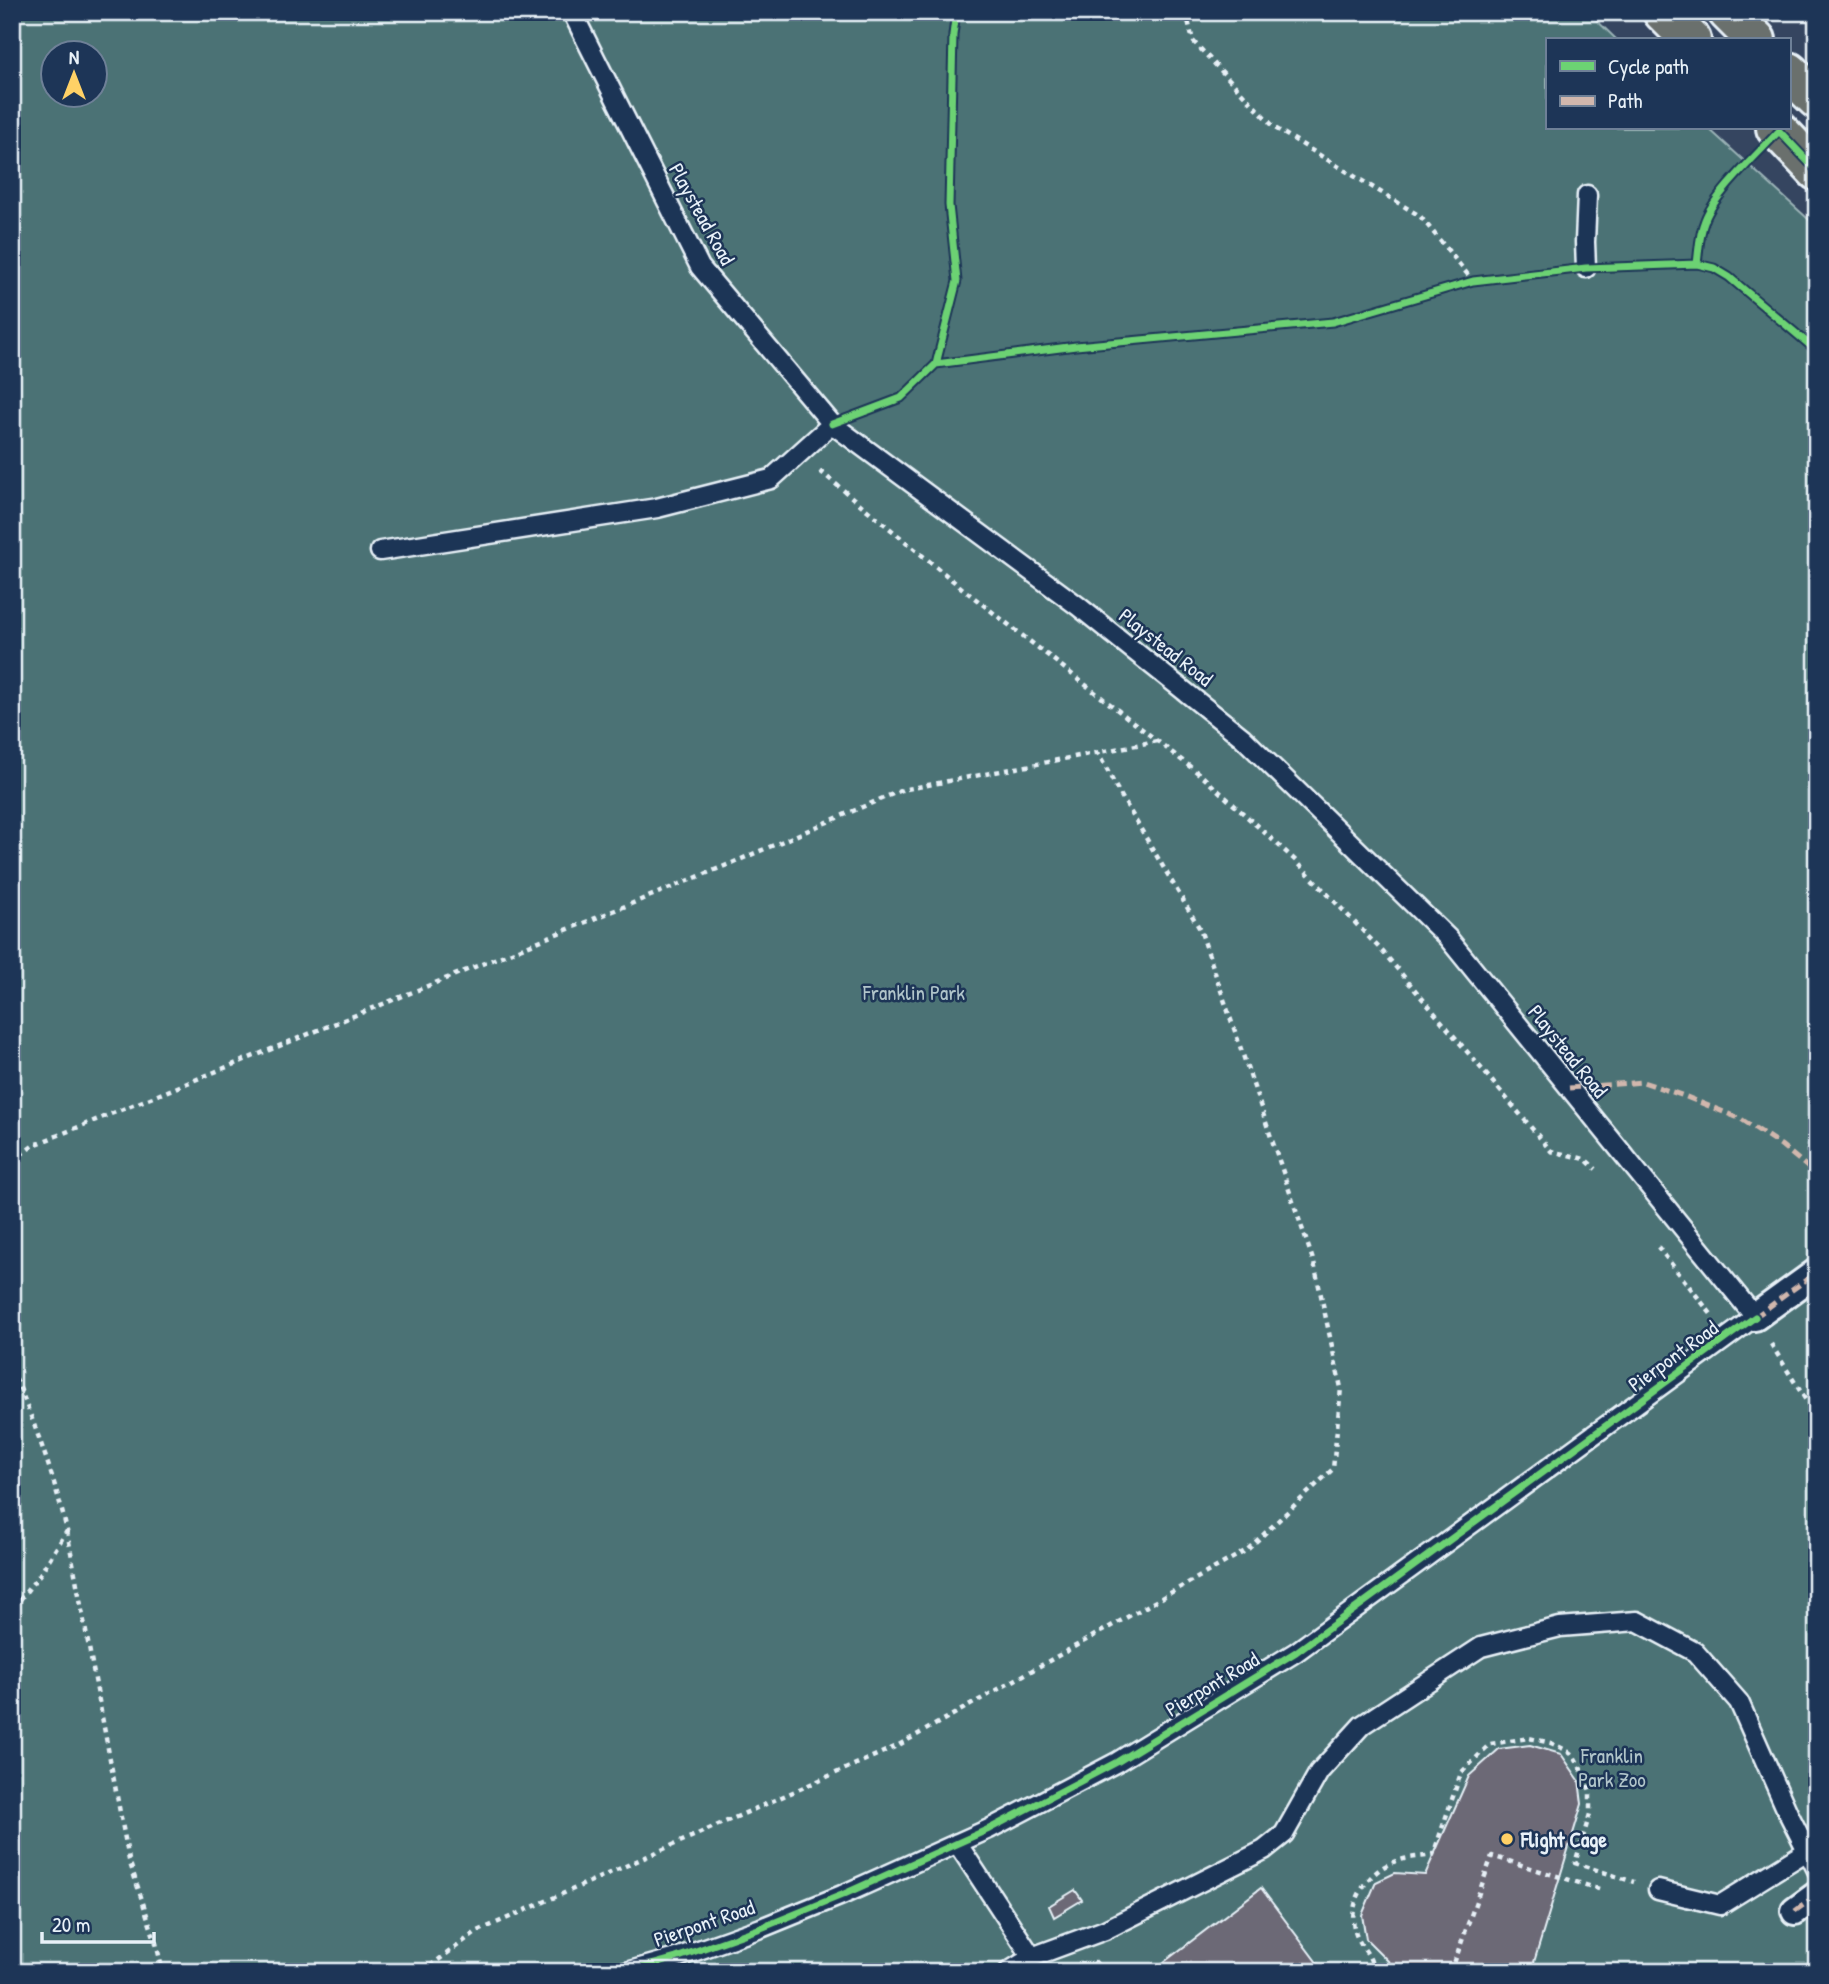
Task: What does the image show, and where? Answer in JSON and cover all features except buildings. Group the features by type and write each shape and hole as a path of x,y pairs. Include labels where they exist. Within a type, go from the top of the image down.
{"main road":[{"path":"1663,12 1689,38"},
{"path":"1728,12 1754,38"},
{"path":"1790,73 1817,99"},
{"path":"1778,130 1817,171"}],"street":[{"path":"1755,1317 1817,1272"},
{"path":"1795,1911 1817,1895"}],"lane":[{"name":"Playstead Road","path":"572,12 700,267 832,424 1078,606 1242,737 1448,938 1755,1317"},
{"path":"1586,268 1587,195"},
{"path":"380,551 657,508 771,479 832,424"},
{"name":"Pierpont Road","path":"626,1972 676,1958 772,1924 867,1884 1042,1802 1117,1762 1307,1644 1755,1317"},
{"path":"1008,1972 1032,1957 1105,1930 1264,1850 1284,1834 1319,1772 1362,1725 1481,1647 1559,1627 1637,1621 1695,1652 1740,1702 1788,1813 1817,1870"},
{"path":"957,1843 1032,1957"},
{"path":"1658,1890 1720,1905 1807,1851"}],"path":[{"path":"1186,12 1193,41 1275,128 1420,216 1473,281"},
{"path":"1460,285 1485,280"},
{"path":"815,468 963,589 1202,776 1296,861 1383,952 1551,1152 1585,1160 1604,1175"},
{"path":"12,1161 34,1145 733,863 902,790 1157,741"},
{"path":"422,1972 476,1932 909,1739 1247,1550 1333,1469 1340,1388 1314,1263 1200,929 1098,753"},
{"path":"1658,1247 1729,1337"},
{"path":"1755,1317 1817,1418"},
{"path":"12,1369 60,1498 129,1860 163,1972"},
{"path":"12,1610 40,1574 67,1531"},
{"path":"1374,1972 1371,1958 1357,1937 1352,1915 1362,1887 1380,1868 1401,1859 1433,1855 1461,1773 1490,1744 1529,1738 1551,1743 1574,1756 1590,1791 1590,1814 1575,1863 1658,1890"},
{"path":"1451,1972 1492,1856 1600,1889"}],"green space":[{"name":"Franklin Park","path":"12,12 1588,12 1615,38 1546,38 1546,130 1710,130 1817,227 1817,1972 12,1972"}],"marked path":[{"path":"1569,1088 1643,1082 1684,1096 1741,1119 1781,1145 1817,1175"},
{"path":"1755,1317 1817,1272"},
{"path":"1795,1911 1817,1895"}],"cycle path":[{"path":"832,424 901,398 936,364 957,281 949,205 953,35 956,12"},
{"path":"1697,264 1702,231 1710,209 1727,186 1779,131 1817,171"},
{"path":"936,364 1076,346 1333,322 1473,281 1586,268 1697,264 1714,268 1729,277 1817,351"},
{"path":"626,1972 676,1958 761,1928 842,1895 989,1829 1117,1762 1296,1652 1755,1317"}],"place":[{"name":"Flight Cage","path":"1507,1839"}],"park label":[{"name":"Franklin Park Zoo","path":"1612,1767"}]}
